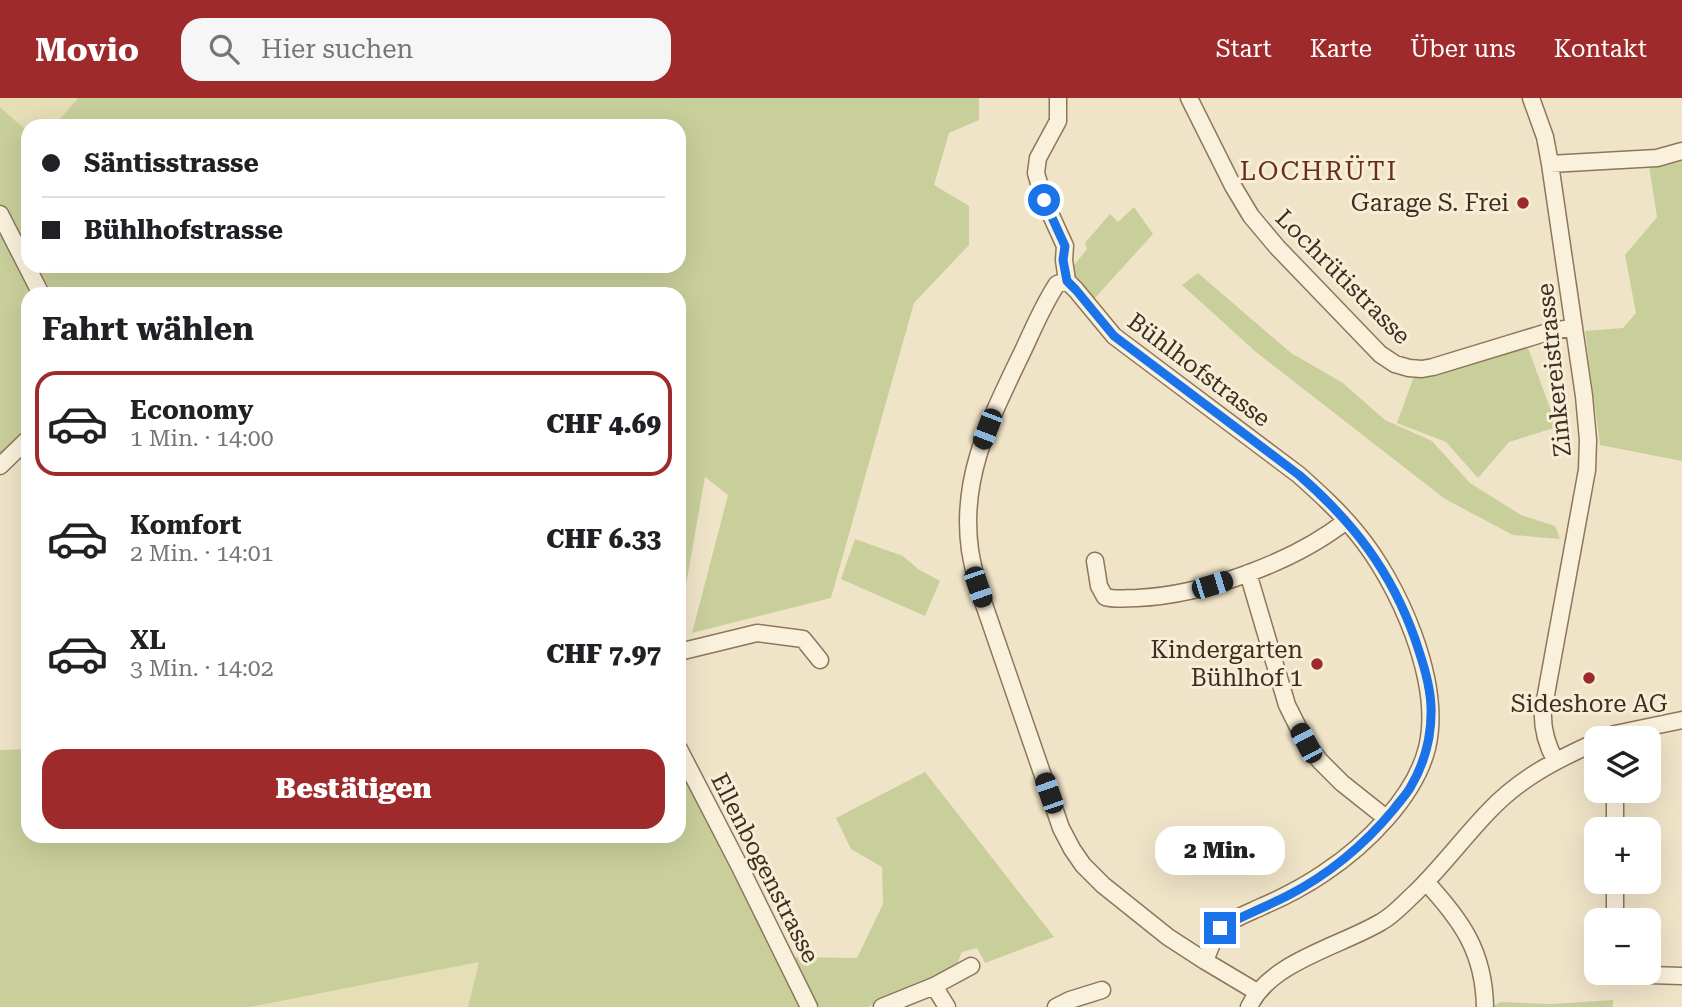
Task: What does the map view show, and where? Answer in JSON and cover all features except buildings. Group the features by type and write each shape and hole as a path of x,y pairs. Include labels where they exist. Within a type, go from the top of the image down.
{"street":[{"path":"1058,98 1058,121 1038,158 1036,173 1044,200 1065,246 1063,260 1067,281 1057,284 1046,301 979,450 968,520 970,550 978,587 1061,828 1083,865 1102,885 1168,937 1257,992"},
{"name":"Lochrütistrasse","path":"1189,98 1251,216 1371,345 1395,364 1409,368 1433,367 1533,336 1574,327"},
{"name":"Zinkereistrasse","path":"1531,98 1545,137 1550,164 1587,418 1588,460 1544,700 1544,727 1555,760"},
{"path":"1550,164 1657,158 1682,151"},
{"path":"0,214 21,255"},
{"name":"Bühlhofstrasse","path":"1067,281 1114,336 1299,475 1346,521 1370,551 1406,614 1427,681 1431,706 1427,747 1410,789 1359,846 1325,873 1287,896 1220,928 1205,961"},
{"path":"0,466 21,446"},
{"path":"1095,561 1099,586 1105,597 1114,599 1173,594 1248,573 1304,548 1346,521"},
{"path":"1248,573 1287,705 1306,743 1342,783 1386,818"},
{"path":"686,650 757,633 803,639 820,660"},
{"path":"1657,726 1682,720"},
{"path":"1249,1007 1257,992 1281,972 1393,914 1426,882 1491,808 1555,760 1584,747"},
{"name":"Ellenbogenstrasse","path":"686,763 809,1007"},
{"path":"1426,882 1450,908 1467,935 1479,964 1485,1007"},
{"path":"882,1007 934,986 971,966"},
{"path":"1661,975 1682,976"},
{"path":"934,986 947,1007"},
{"path":"1056,1007 1102,990"}],"shaded area":[{"path":"0,98 78,98 60,119 21,119 21,126 0,107"},
{"path":"479,962 468,1007 250,1007"}],"green space":[{"path":"78,98 979,98 979,120 949,133 934,185 969,206 969,245 914,303 831,598 692,633 728,495 705,477 686,584 686,287 21,287 21,461 19,455 0,459 0,107 21,126 21,273 686,273 686,119 60,119"},
{"path":"1682,160 1682,461 1600,445 1585,331 1623,328 1636,313 1625,255 1657,217 1649,166"},
{"path":"1134,207 1153,234 1094,299 1071,269 1087,249 1085,243 1110,214 1118,222"},
{"path":"1198,273 1291,353 1343,383 1385,420 1432,441 1470,483 1521,515 1555,526 1560,539 1513,535 1445,499 1256,352 1182,285"},
{"path":"1528,348 1557,427 1509,442 1478,478 1446,442 1397,423 1414,376 1433,376"},
{"path":"855,539 903,556 918,569 940,581 925,616 841,579"},
{"path":"21,749 21,843 686,843 686,772 801,1007 468,1007 479,962 250,1007 0,1007 0,750"},
{"path":"925,772 1054,937 985,963 977,948 962,952 955,968 868,1007 816,1007 793,957 857,958 883,904 882,867 851,849 836,818"},
{"path":"1613,1000 1613,1007 1490,1007 1501,1002 1551,1004"}],"place":[{"name":"Garage S. Frei","path":"1523,203"},
{"name":"Kindergarten Bühlhof 1","path":"1317,664"},
{"name":"Sideshore AG","path":"1589,678"}],"district":[{"name":"LOCHRÜTI","path":"1319,171"}],"route":[{"path":"1044,200 1065,246 1063,260 1067,281 1114,336 1299,475 1356,531 1406,614 1427,681 1431,706 1427,747 1410,789 1386,818 1359,846 1325,873 1287,896 1220,928"}]}
